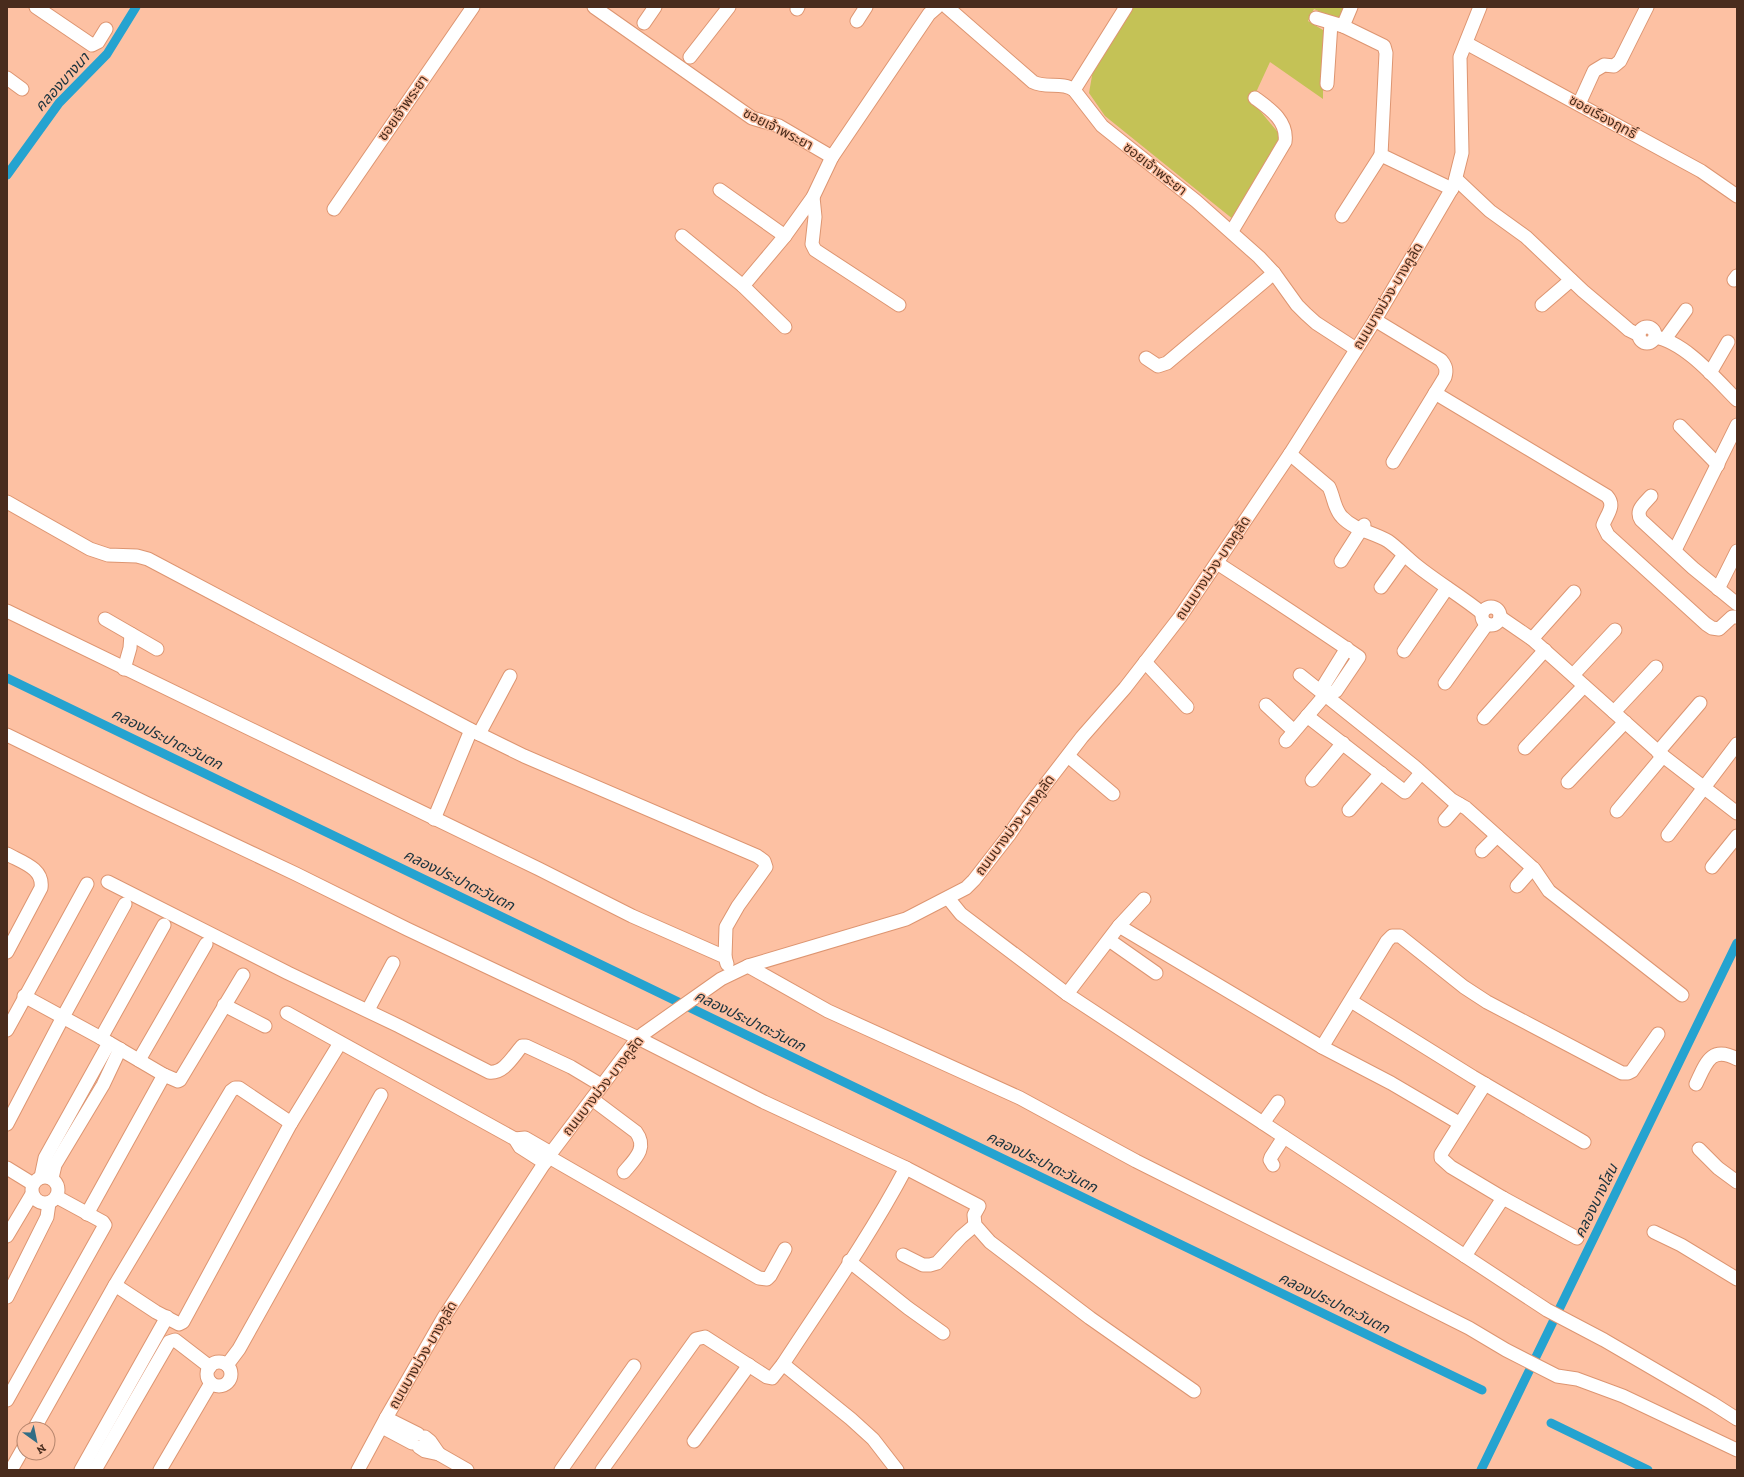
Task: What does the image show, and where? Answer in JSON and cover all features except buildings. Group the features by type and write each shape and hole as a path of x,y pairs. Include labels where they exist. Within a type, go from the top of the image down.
{"street":[{"path":"36,7 92,45 98,42 106,29"},
{"name":"ซอยเจ้าพระยา","path":"334,209 472,7"},
{"name":"ซอยเจ้าพระยา","path":"594,7 752,118 779,126 832,157"},
{"path":"644,22 655,7"},
{"path":"690,57 728,7"},
{"path":"857,21 866,7"},
{"path":"743,286 785,236 813,197 832,157 929,14 937,7"},
{"path":"947,7 1033,82 1040,86 1062,84 1074,90 1126,7"},
{"path":"1327,84 1337,24 1351,7"},
{"name":"ถนนบางม่วง-บางคูลัด","path":"358,1470 444,1317 548,1158 615,1066 641,1036 726,976 748,966 906,919 966,888 974,880 1068,756 1180,617 1290,454 1375,320 1454,184 1462,153 1460,57 1480,7"},
{"path":"1578,104 1594,71 1604,65 1614,66 1620,61 1647,7"},
{"path":"1316,18 1337,24 1384,46 1386,53 1381,155 1342,216"},
{"name":"ซอยเรืองฤทธิ์","path":"1466,43 1701,171 1737,196"},
{"path":"7,78 22,89"},
{"name":"ซอยเจ้าพระยา","path":"1074,90 1102,126 1232,231 1274,273 1297,305 1306,314 1316,323 1356,349"},
{"path":"1232,231 1285,142 1286,136 1284,128 1278,118 1270,109 1255,98"},
{"path":"1381,155 1454,184 1526,237 1571,280 1620,323 1639,334 1646,326 1654,330 1660,338 1679,347 1710,373 1737,400"},
{"path":"720,190 785,236"},
{"path":"813,197 815,217 812,244 815,250 899,305"},
{"path":"682,236 743,286 784,328"},
{"path":"1146,358 1158,366 1167,363 1274,273"},
{"path":"1542,305 1571,280"},
{"path":"1660,338 1686,310"},
{"path":"1375,320 1441,360 1445,365 1446,371 1445,377 1393,462"},
{"path":"1710,373 1728,342"},
{"path":"1435,393 1607,496 1611,503 1611,509 1603,525 1608,536 1706,624 1712,628 1719,629 1732,617 1737,617"},
{"path":"1675,550 1737,425"},
{"path":"1680,426 1718,465"},
{"path":"1290,454 1330,487 1335,507 1343,518 1388,541 1416,565 1484,618 1495,624 1500,617 1532,639 1660,754 1737,813"},
{"path":"1650,496 1639,509 1639,517 1718,589 1737,604"},
{"path":"7,502 90,549 108,555 137,556 148,560 475,732 524,756 711,837 747,851 764,861 766,867 764,871 738,906 726,927 726,976"},
{"path":"1341,561 1365,529"},
{"path":"1718,589 1737,551"},
{"path":"1381,587 1404,555"},
{"path":"1217,563 1360,656 1336,690 1325,695 1290,736 1266,705"},
{"path":"1404,651 1447,588"},
{"path":"1532,639 1574,592"},
{"path":"7,611 632,916 725,957"},
{"path":"1445,682 1484,618"},
{"path":"104,619 157,649"},
{"path":"1573,675 1615,630"},
{"path":"124,669 130,648 131,634"},
{"path":"1325,695 1324,685 1347,648"},
{"path":"1484,718 1545,650"},
{"path":"1145,662 1187,707"},
{"path":"1614,712 1656,667"},
{"path":"1300,675 1452,800 1466,808 1533,868 1549,891 1682,994"},
{"path":"434,819 475,732 510,676"},
{"path":"1526,748 1584,686"},
{"path":"1617,811 1700,703"},
{"path":"1307,716 1405,792 1421,773"},
{"path":"1568,782 1625,722"},
{"path":"7,735 407,929 641,1036 764,1102 906,1168 979,1206 974,1215 975,1225 990,1242 1025,1270 1194,1391"},
{"path":"1312,780 1342,743"},
{"path":"1668,835 1737,744"},
{"path":"1068,756 1113,794"},
{"path":"1349,810 1381,773"},
{"path":"1445,820 1459,804"},
{"path":"1482,852 1497,836"},
{"path":"1712,867 1737,836"},
{"path":"7,854 36,870 40,875 42,884 7,952"},
{"path":"1517,886 1533,868"},
{"path":"108,882 267,962 368,1010 489,1072 497,1072 504,1067 522,1046 526,1046 571,1067 601,1085"},
{"path":"7,1030 24,996 87,884"},
{"path":"948,898 961,914 1067,994 1547,1310 1604,1340 1737,1419"},
{"path":"1067,994 1119,926 1144,900"},
{"path":"7,1124 63,1017 125,904"},
{"path":"7,1236 40,1183 55,1165 75,1117 103,1085 110,1043 164,925"},
{"path":"1119,926 1322,1047 1379,1077 1459,1123"},
{"path":"1322,1047 1387,941 1392,936 1396,935 1405,940 1486,1002 1622,1073 1632,1071 1658,1034"},
{"path":"1109,940 1156,973"},
{"path":"140,1060 206,944"},
{"path":"368,1010 393,963"},
{"path":"748,966 828,1011 1020,1098 1136,1161 1469,1328 1517,1356 1557,1376 1578,1379 1623,1396 1737,1450"},
{"path":"24,996 110,1043 164,1075 175,1080 180,1080 243,975"},
{"path":"1351,1001 1485,1084 1584,1142"},
{"path":"224,1005 265,1026"},
{"path":"287,1013 333,1037 340,1043 515,1139 525,1138 548,1158 759,1278 764,1279 770,1276 785,1249"},
{"path":"115,1285 179,1324 183,1322 291,1123 340,1043"},
{"path":"1696,1084 1708,1060 1713,1056 1725,1054 1737,1059"},
{"path":"87,1214 164,1075"},
{"path":"1485,1084 1459,1123 1441,1154 1441,1158 1451,1167 1503,1198 1577,1238"},
{"path":"38,1421 115,1285 231,1091 239,1088 291,1123"},
{"path":"227,1365 242,1342 382,1095"},
{"path":"592,1099 636,1132 640,1139 640,1149 634,1160 624,1172"},
{"path":"1263,1123 1278,1102"},
{"path":"1273,1165 1270,1158 1284,1137"},
{"path":"1700,1149 1718,1168 1737,1182"},
{"path":"7,1168 40,1183 58,1186 44,1222 7,1298"},
{"path":"602,1470 696,1339 705,1337 770,1378 783,1364 893,1192 906,1168"},
{"path":"7,1400 105,1225 103,1222 87,1214 53,1200 38,1202 40,1183"},
{"path":"1465,1256 1503,1198"},
{"path":"903,1255 923,1265 930,1266 937,1263 961,1237 975,1225"},
{"path":"1654,1232 1681,1245 1737,1279"},
{"path":"849,1261 908,1308 943,1333"},
{"path":"81,1470 167,1317"},
{"path":"95,1470 169,1342 175,1340 210,1367"},
{"path":"218,1362 227,1365 231,1373 228,1382 220,1386 211,1383 207,1375 210,1367 218,1362"},
{"path":"783,1364 851,1419 873,1439 897,1470"},
{"path":"694,1440 749,1365"},
{"path":"561,1470 634,1366"},
{"path":"160,1470 211,1383"},
{"path":"384,1422 418,1440 430,1441 439,1454 467,1470"},
{"path":"11,1470 16,1461"}],"shaded area":[{"path":"1133,7 1345,7 1339,20 1314,9 1308,21 1323,30 1323,99 1270,62 1252,101 1281,136 1234,220 1105,116 1089,93 1093,70"}],"waterway":[{"name":"คลองบางนา","path":"7,175 59,103 107,54 136,7"},
{"name":"คลองประปาตะวันตก","path":"7,678 1482,1390"},
{"name":"คลองบางโสน","path":"1481,1470 1737,943"},
{"name":"คลองประปาตะวันตก","path":"1551,1423 1648,1470"}]}
